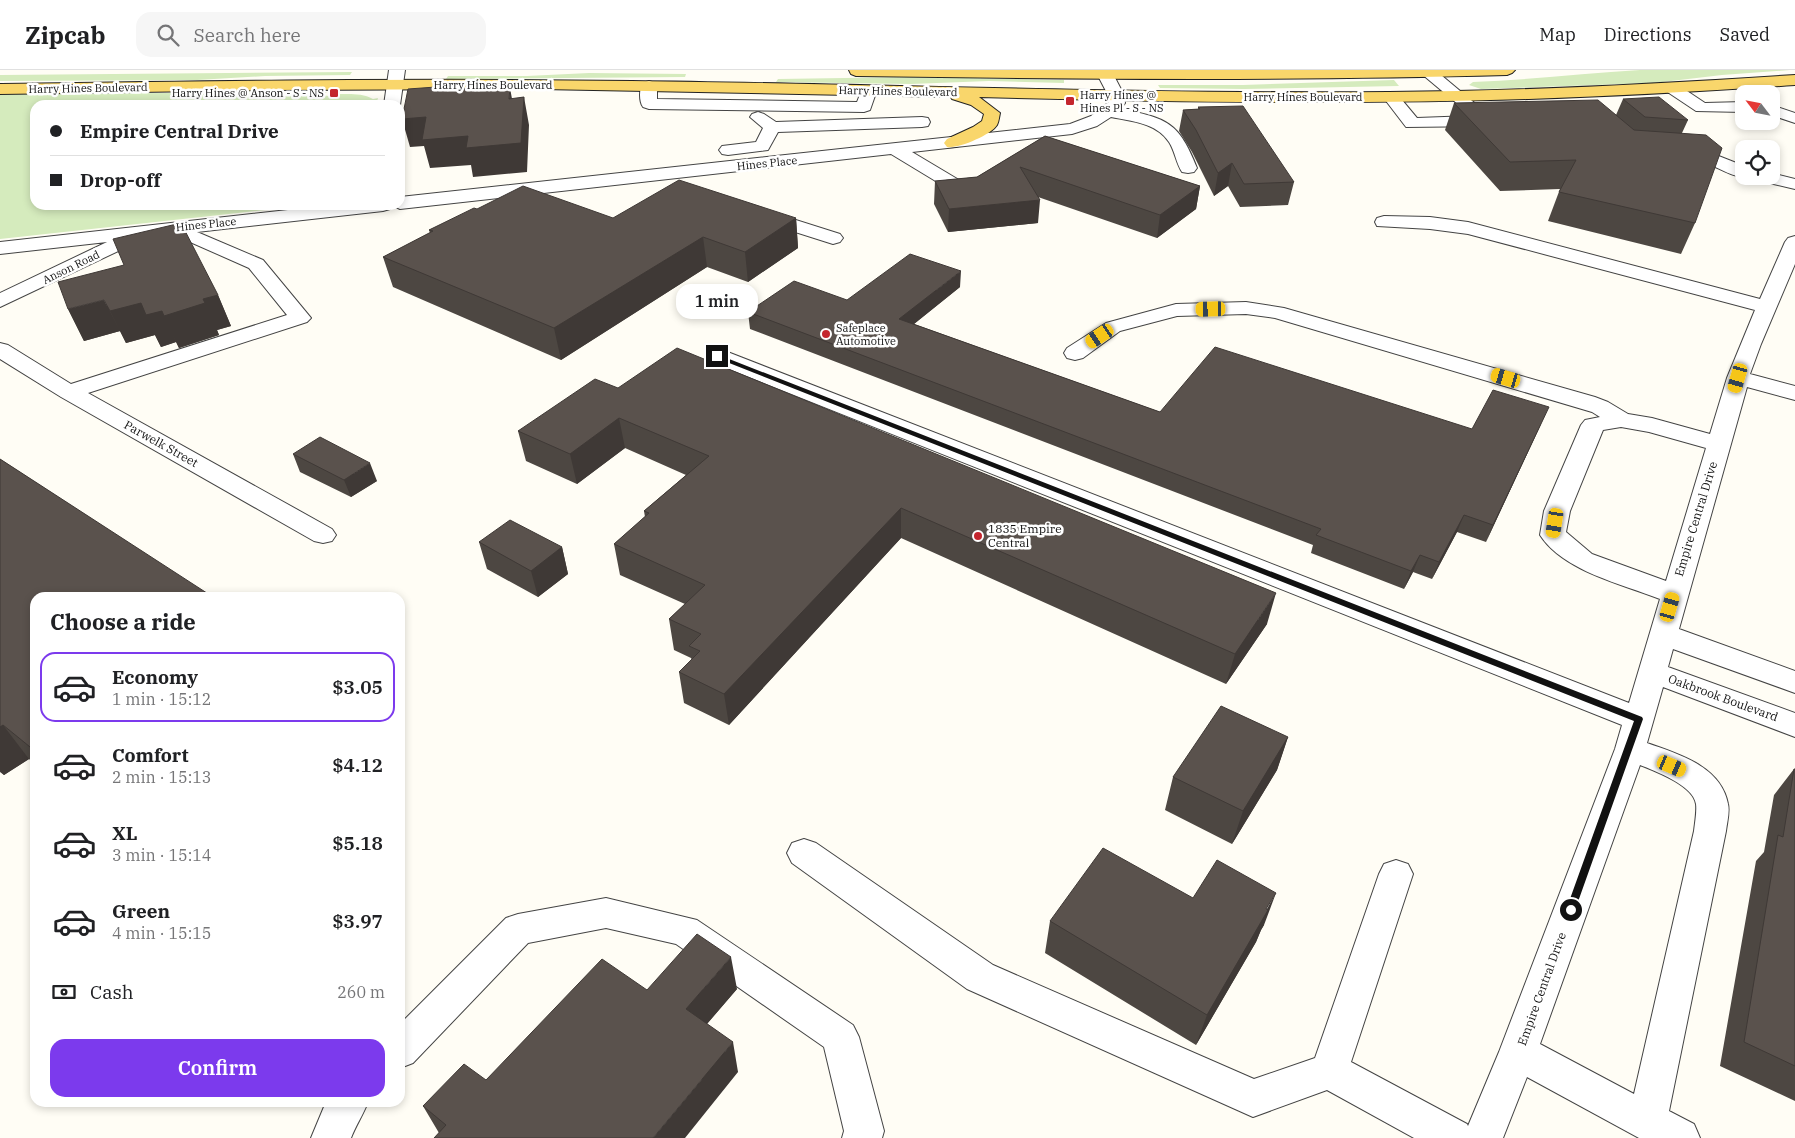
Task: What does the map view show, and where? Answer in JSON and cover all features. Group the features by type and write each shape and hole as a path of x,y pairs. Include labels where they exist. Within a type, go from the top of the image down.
{"main road":[{"path":"719,87 727,70"},
{"name":"Harry Hines Boulevard","path":"840,71 1227,73 1507,70"},
{"name":"Harry Hines Boulevard","path":"0,89 396,77 649,86 1116,95 1391,97 1561,93 1795,80"},
{"path":"1727,85 1795,95"},
{"path":"948,92 977,102 992,113 990,123 979,131 953,143"}],"street":[{"path":"1426,71 1488,121"},
{"path":"1104,72 1116,95 1117,103 1109,112 1151,122 1167,129 1176,139 1188,168"},
{"path":"393,100 396,77"},
{"path":"1727,85 1735,90"},
{"path":"649,86 649,104 864,106 881,124"},
{"path":"719,87 772,127 922,122"},
{"path":"1672,88 1702,108 1735,107"},
{"path":"864,106 869,90"},
{"path":"1561,93 1579,109"},
{"path":"1391,97 1412,124 1507,121"},
{"name":"Hines Place","path":"405,202 1072,129 1095,121 1109,112"},
{"path":"1780,113 1795,118"},
{"path":"714,152 762,146 772,127"},
{"path":"895,149 963,190"},
{"path":"1666,154 1705,157 1735,169"},
{"path":"1780,180 1795,184"},
{"path":"742,209 833,238"},
{"name":"Hines Place","path":"0,248 332,210"},
{"path":"1384,222 1430,223 1468,228 1767,307"},
{"path":"69,392 300,318 256,264 172,228"},
{"name":"Anson Road","path":"0,301 141,232"},
{"name":"Empire Central Drive","path":"1483,1138 1518,1052 1634,734 1738,378 1750,344 1793,253"},
{"path":"1075,354 1113,327 1176,310 1246,308 1277,312 1563,394 1600,407 1622,420"},
{"name":"Parwelk Street","path":"0,350 69,392 322,535"},
{"path":"717,356 1634,734 1702,783 1712,801 1710,831 1647,1121"},
{"path":"1738,378 1795,393"},
{"path":"1674,594 1583,560 1553,535 1557,510 1593,425 1622,420 1652,425 1719,444"},
{"path":"1662,634 1795,682"},
{"name":"Oakbrook Boulevard","path":"1652,672 1795,725"},
{"path":"804,853 980,977 1253,1098 1329,1071 1453,1138"},
{"path":"1329,1071 1396,874"},
{"path":"405,1045 518,929 606,912 685,931 840,1037 864,1131 862,1138"},
{"path":"1518,1052 1680,1138"},
{"path":"331,1138 345,1107"}],"green space":[{"path":"1640,70 1790,70 1654,83 1481,89 1469,85 1473,82"},
{"path":"352,72 350,75 265,76 197,80 0,81 0,75"},
{"path":"589,73 686,74 685,77 446,79 448,76 527,76"},
{"path":"910,77 1064,80 1064,83 989,81 911,84 776,82 778,79"},
{"path":"1394,80 1399,86 1244,89 1160,88 1158,85 1243,85"},
{"path":"327,92 321,95 336,97 339,94 352,94 373,99 378,98 377,100 30,100 30,210 264,210 0,239 0,94"}],"building":[{"path":"436,87 435,90 470,88 469,91 510,88 509,99 524,97 521,143 466,148 468,136 422,140 426,117 405,119 408,89"},
{"path":"1659,97 1688,120 1645,117 1623,99"},
{"path":"1598,100 1634,130 1706,135 1722,148 1695,223 1559,192 1576,160 1510,162 1454,103"},
{"path":"1243,106 1294,182 1244,184 1232,163 1218,173 1196,130 1183,110 1200,109 1198,107"},
{"path":"1045,136 1200,186 1160,215 1020,167 1040,200 949,209 935,181 977,177"},
{"path":"679,180 796,218 745,252 703,237 554,328 383,257 433,231 429,230 523,186 613,218"},
{"path":"181,223 218,295 203,299 205,303 164,316 162,311 146,315 141,303 110,311 104,300 68,309 58,282 124,265 113,239"},
{"path":"910,254 961,271 899,319 1160,412 1215,347 1472,429 1493,390 1549,407 1493,525 1464,515 1439,562 1420,555 1411,571 1316,535 1321,529 748,312 794,281 847,300"},
{"path":"677,348 1276,593 1235,654 901,508 724,694 679,672 700,651 689,646 701,634 669,619 705,585 614,544 649,513 644,511 709,456 619,418 570,454 518,431 595,379 618,388"},
{"path":"320,437 370,463 344,480 293,454"},
{"path":"0,459 205,592 30,592 30,747 3,725 0,727"},
{"path":"510,520 562,547 531,571 479,542"},
{"path":"1221,706 1288,737 1243,811 1173,777"},
{"path":"1794,769 1795,1066 1744,1042 1778,835 1783,837"},
{"path":"1103,848 1193,898 1217,860 1276,893 1207,1015 1050,921"},
{"path":"697,934 731,957 686,1009 733,1042 653,1138 434,1138 446,1125 423,1106 464,1064 486,1080 602,959 647,990"}],"place":[{"name":"Harry Hines @ Anson - S - NS","path":"334,93"},
{"name":"Harry Hines @ Hines Pl - S - NS","path":"1070,101"},
{"name":"Safeplace Automotive","path":"826,334"},
{"name":"1835 Empire Central","path":"978,536"}],"route":[{"path":"717,356 1639,719 1630,749 1571,910"}]}
